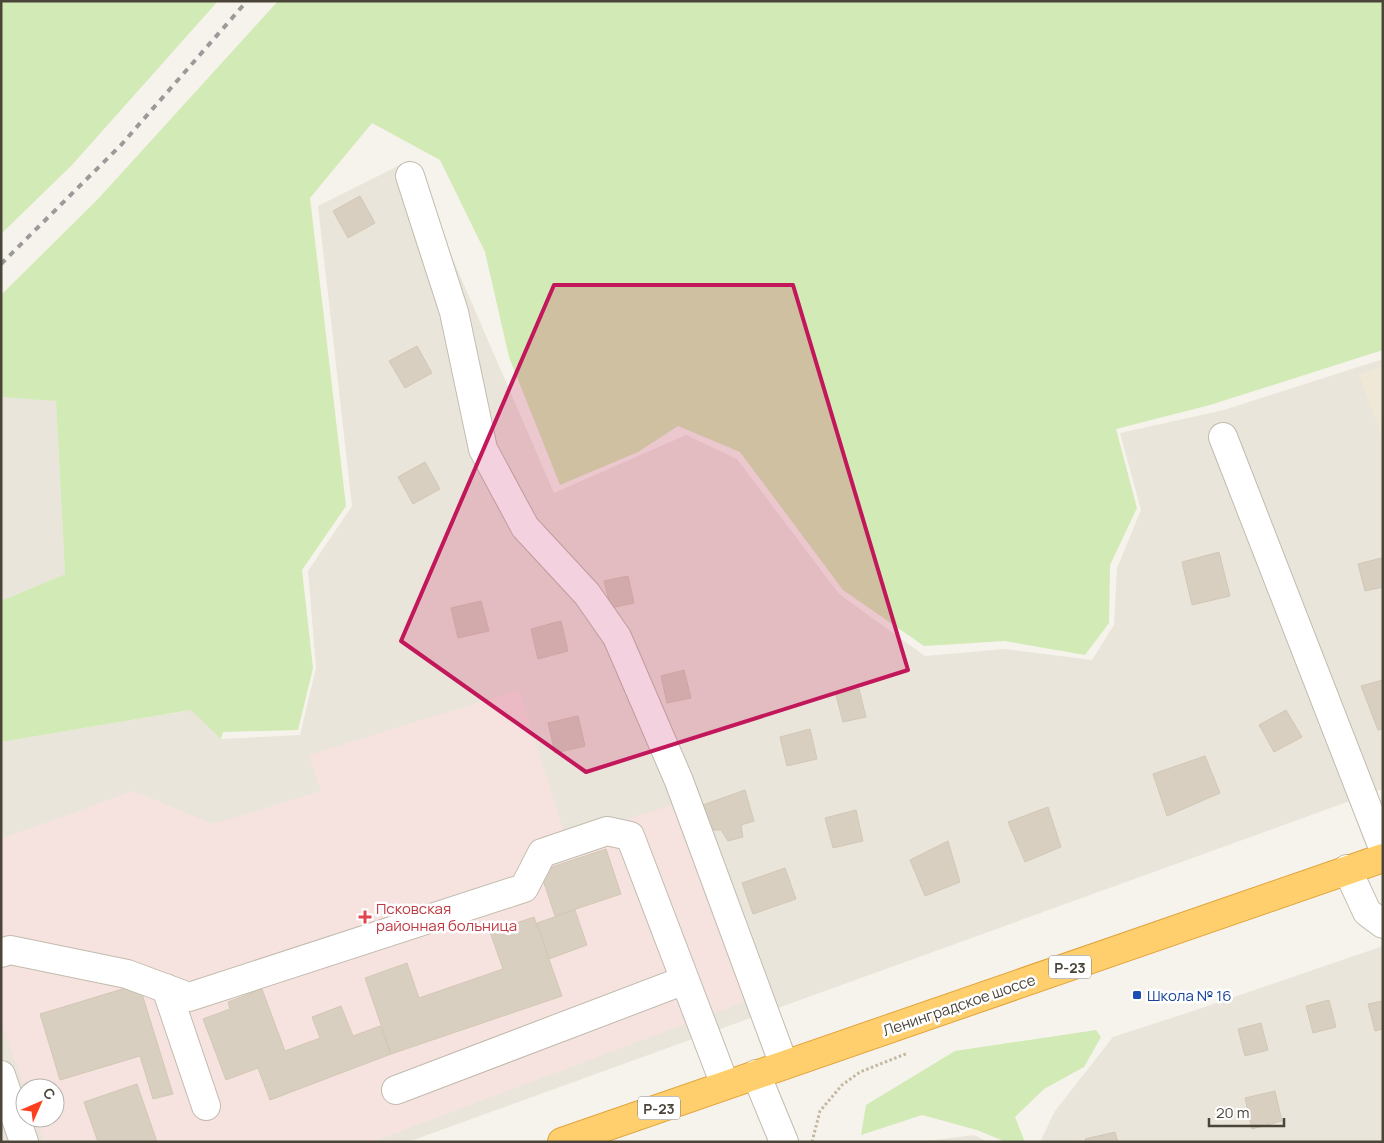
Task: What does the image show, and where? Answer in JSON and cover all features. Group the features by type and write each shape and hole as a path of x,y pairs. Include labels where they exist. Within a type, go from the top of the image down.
{"highway":[{"name":"Ленинградское шоссе","path":"562,1142 1383,858"}],"street":[{"path":"410,176 454,312 483,449 526,527 587,594 617,637 679,781 784,1064"},
{"path":"1223,437 1383,848"},
{"path":"1,953 10,950 127,974 189,997 524,888 542,853 606,831 630,836 725,1085"},
{"path":"1347,870 1367,912 1383,924"},
{"path":"396,1090 685,980"},
{"path":"166,988 206,1106"},
{"path":"756,1074 784,1142"},
{"path":"1,1075 24,1142"}],"path":[{"path":"812,1142 820,1112 842,1085 860,1072 888,1060"}],"highlighted area":[{"path":"554,285 793,285 908,670 586,772 401,641"}],"shaded area":[{"path":"410,160 554,493 686,435 737,459 839,594 925,656 1005,649 1092,660 1114,625 1117,568 1141,510 1120,433 1224,410 1383,359 1383,789 408,1142 1,1142 1,742 192,710 221,739 300,735 316,668 308,571 352,506 318,206"},
{"path":"1383,366 1383,440 1359,375"},
{"path":"1,397 56,400 65,574 1,601"},
{"name":"Псковская районная больница","path":"519,690 566,838 685,801 759,996 372,1142 44,1142 39,1128 65,1128 65,1078 21,1078 1,1023 1,839 133,791 213,824 321,791 309,755"},
{"path":"1383,946 1383,1142 1040,1142 1055,1111 1113,1037"},
{"path":"974,1135 988,1142 919,1142"}],"green space":[{"path":"1,1 218,1 72,165 1,234"},
{"path":"278,1 1383,1 1383,350 1210,405 1116,429 1137,508 1110,565 1109,623 1085,655 1005,641 924,646 843,590 740,452 678,426 638,452 560,485 509,357 485,252 440,160 372,123 310,198 346,506 302,570 313,668 298,730 223,732 221,739 191,710 1,742 1,601 65,574 56,401 1,397 1,295 98,199"},
{"path":"1096,1030 1101,1037 1084,1067 1044,1089 1015,1117 1025,1142 1006,1142 977,1130 922,1115 861,1135 866,1105 955,1051"}],"building":[{"path":"360,196 375,223 348,238 333,211"},
{"path":"417,346 432,373 405,388 389,361"},
{"path":"425,462 440,489 413,504 398,477"},
{"path":"1219,552 1230,596 1192,605 1182,562"},
{"path":"1381,558 1383,565 1383,587 1365,591 1358,564"},
{"path":"628,576 634,603 611,608 604,581"},
{"path":"481,601 489,631 458,638 451,608"},
{"path":"561,621 568,651 538,659 531,629"},
{"path":"684,670 691,698 667,703 661,676"},
{"path":"1383,680 1383,729 1378,730 1361,686"},
{"path":"859,689 866,717 843,722 836,695"},
{"path":"1286,710 1302,737 1274,752 1259,725"},
{"path":"578,716 585,746 555,753 548,723"},
{"path":"810,729 817,759 787,766 780,737"},
{"path":"1205,756 1220,793 1167,816 1153,774"},
{"path":"745,790 754,821 741,825 743,837 728,841 721,830 711,830 700,806"},
{"path":"1048,807 1061,847 1025,862 1008,822"},
{"path":"856,810 863,841 833,848 825,818"},
{"path":"948,841 960,882 925,896 910,860"},
{"path":"606,849 621,894 555,916 540,871"},
{"path":"785,868 796,899 753,914 742,883"},
{"path":"575,910 587,945 549,959 537,923"},
{"path":"534,917 562,996 391,1054 365,978 407,963 419,998 503,969 490,932"},
{"path":"139,984 173,1094 153,1099 140,1056 65,1078 59,1078 40,1014"},
{"path":"262,989 285,1051 320,1038 312,1017 341,1006 353,1036 380,1026 391,1054 270,1100 258,1068 226,1080 203,1019 230,1009 228,1002"},
{"path":"1329,1000 1336,1027 1313,1033 1306,1006"},
{"path":"1383,1001 1383,1029 1375,1031 1368,1004"},
{"path":"1261,1023 1268,1050 1245,1056 1238,1029"},
{"path":"137,1084 157,1142 98,1142 84,1102"},
{"path":"1275,1091 1282,1121 1252,1129 1245,1098"},
{"path":"1115,1132 1118,1142 1086,1142 1085,1139"}],"railway":[{"path":"1,264 121,145 247,1"}],"place":[{"name":"Псковская районная больница","path":"365,917"},
{"name":"Школа № 16","path":"1137,995"}]}
